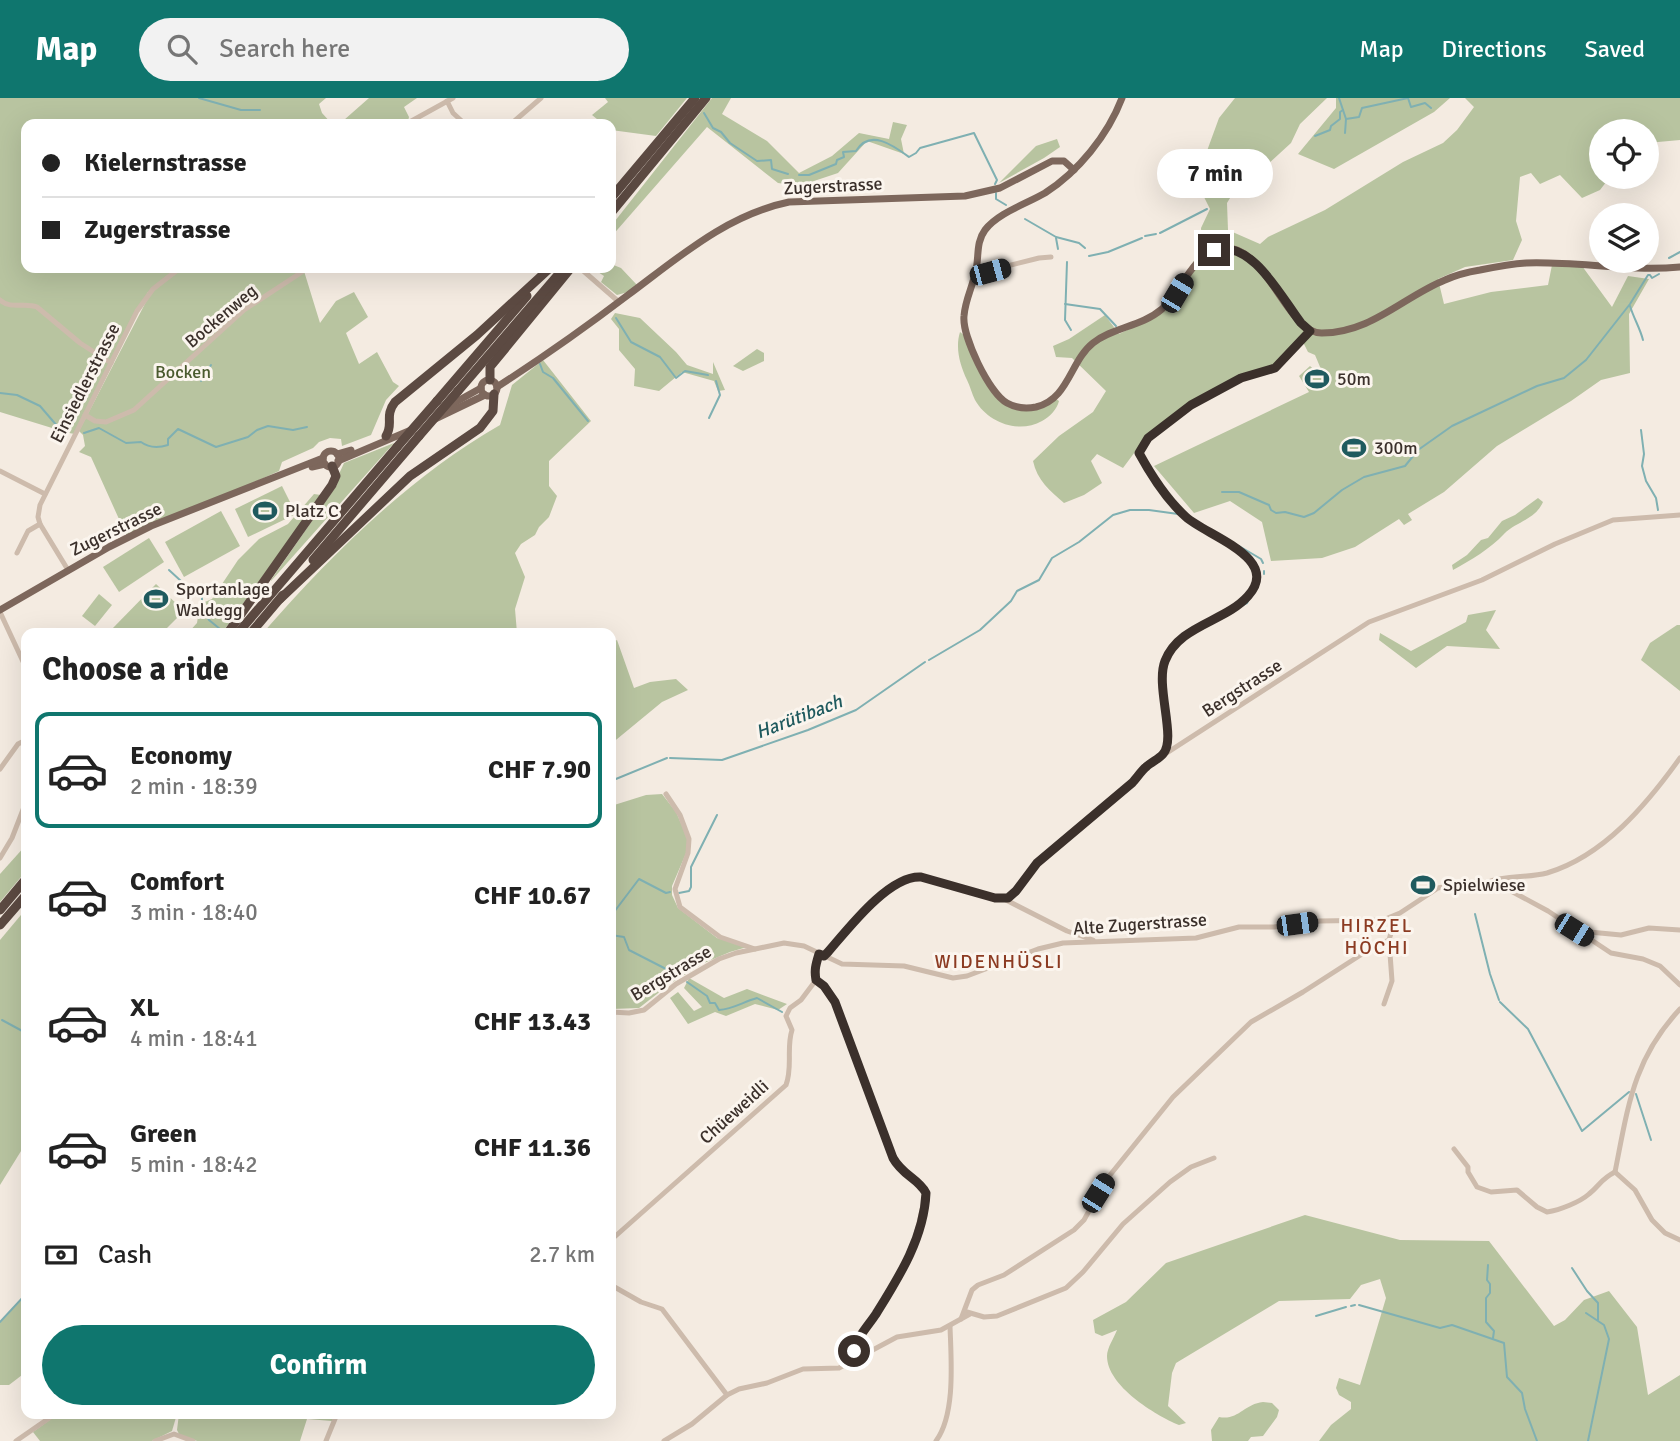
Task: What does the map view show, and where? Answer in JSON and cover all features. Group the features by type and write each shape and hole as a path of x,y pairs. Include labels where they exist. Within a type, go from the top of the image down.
{"highway":[{"path":"616,199 695,98"},
{"path":"616,200 706,98"},
{"path":"386,436 390,428 389,412 396,402 477,335 545,273"},
{"path":"242,628 546,273"},
{"path":"255,628 560,273"},
{"path":"280,599 405,480 480,428 493,411 490,366 566,273"},
{"path":"231,628 332,485 335,476 331,461"},
{"path":"0,910 21,885"},
{"path":"0,925 21,901"}],"main road":[{"path":"1122,98 1092,148 1073,170 1046,192 988,227 978,246 975,274 964,315 965,331 994,392 1007,403 1021,408 1039,406 1055,397 1093,342 1156,314 1172,299 1195,267 1209,253 1219,249 1234,250 1252,260 1301,323 1310,331 1325,333 1361,326 1445,279 1505,265 1539,263 1680,267"},
{"name":"Zugerstrasse","path":"331,461 490,388 576,334 688,248 731,223 777,204 965,196 1000,188 1052,161 1063,161 1073,170"},
{"name":"Zugerstrasse","path":"0,611 68,570 151,526 251,487 331,461 490,388"}],"street":[{"path":"518,119 541,98"},
{"path":"415,119 450,99 453,113 460,119"},
{"path":"975,274 1051,257"},
{"name":"Einsiedlerstrasse","path":"18,553 28,531 40,524 38,513 46,494 142,303 173,273"},
{"name":"Bockenweg","path":"85,415 95,421 106,422 140,406 244,310 300,273"},
{"path":"586,273 619,302"},
{"path":"0,300 9,306 28,304 37,307 80,343 111,363"},
{"path":"1164,754 1168,739 1161,679 1166,658 1185,636 1241,602 1255,586 1256,572 1244,553 1194,523 1181,512 1139,453 1148,438 1191,405 1241,378 1275,368 1310,331"},
{"path":"0,471 46,494"},
{"name":"Bergstrasse","path":"1004,899 1016,891 1037,863 1132,783 1145,767 1376,619 1482,580 1555,544 1613,520 1680,515"},
{"path":"40,524 68,570"},
{"path":"0,611 21,657"},
{"path":"1168,739 1177,746"},
{"path":"0,769 21,742"},
{"path":"1489,882 1549,872 1591,851 1652,797 1680,758"},
{"path":"666,794 680,815 689,839 688,853 675,889 681,908 720,937 755,948"},
{"path":"0,858 21,815"},
{"path":"856,1360 854,1351 857,1341 880,1308 913,1248 926,1193 920,1183 901,1171 893,1158 835,1002 824,986 816,980 814,971 821,955 870,906 910,877 921,877 1004,899 1067,931 1096,942"},
{"name":"Alte Zugerstrasse","path":"821,955 842,964 913,967 953,978 1063,943 1196,938 1238,927 1274,928 1320,921 1376,921 1390,918 1438,888 1461,882 1489,882 1548,911 1611,953 1643,959 1660,966 1680,985"},
{"path":"1384,1004 1392,981 1390,918"},
{"path":"1574,930 1595,934 1621,934 1649,928 1680,930"},
{"path":"664,1441 692,1424 727,1395 803,1369 832,1370 897,1337 932,1332 961,1319 967,1312 972,1290 978,1285 1004,1275 1074,1230 1084,1220 1106,1180 1172,1097 1251,1022 1373,947 1389,940"},
{"name":"Bergstrasse","path":"616,1012 644,1010 676,984 709,964 755,948 790,942 821,955"},
{"path":"1674,978 1680,992"},
{"name":"Chüeweidli","path":"616,1236 786,1085 790,1076 788,1041 792,1030 786,1016 816,980"},
{"path":"1615,1172 1636,1077 1657,1035 1680,1009"},
{"path":"1454,1149 1468,1167 1477,1187 1491,1192 1517,1190 1537,1207 1548,1212 1581,1199 1590,1193 1602,1178 1615,1172"},
{"path":"967,1312 984,1317 997,1316 1066,1287 1083,1272 1123,1224 1170,1182 1191,1167 1214,1158"},
{"path":"1615,1172 1634,1190 1652,1220 1665,1233 1680,1240"},
{"path":"616,1288 641,1302 662,1308 727,1395"},
{"path":"936,1441 944,1430 951,1384 950,1326"},
{"path":"16,1441 48,1419"},
{"path":"326,1441 335,1419"},
{"path":"155,1441 167,1435 193,1441"}],"green space":[{"name":"Bocken","path":"0,98 326,98 319,104 327,119 21,119 21,273 305,273 320,323 336,301 354,292 368,317 346,333 359,364 377,352 393,382 399,386 386,400 371,435 342,446 341,439 330,438 319,442 313,448 282,462 279,471 128,539 91,457 79,452 85,446 83,435 79,431 150,294 148,292 75,434 69,433 64,442 52,428 0,412"},
{"path":"369,98 417,98 404,107 408,119 345,119"},
{"path":"605,98 687,98 656,136 616,131 616,119 597,119 592,115 608,102"},
{"path":"712,98 731,98 722,114 767,141 799,173 832,156 859,133 889,139 893,122 907,125 901,139 904,154 867,141 838,173 799,186 778,183 707,127 616,231 616,220"},
{"path":"1235,98 1327,98 1300,124 1291,143 1268,164 1262,160 1243,177 1227,203 1228,230 1260,244 1268,237 1325,210 1403,162 1443,143 1457,130 1474,107 1465,98 1680,98 1680,140 1659,142 1659,119 1589,119 1589,189 1600,190 1582,198 1560,175 1540,184 1531,173 1520,177 1516,221 1522,240 1513,260 1465,267 1438,279 1444,304 1491,292 1548,285 1552,265 1582,266 1612,307 1628,276 1649,279 1629,314 1630,373 1601,380 1497,446 1444,492 1408,514 1412,520 1404,525 1399,519 1355,547 1322,558 1271,561 1262,522 1230,501 1194,513 1154,466 1309,392 1299,376 1310,366 1326,381 1315,355 1308,352 1301,338 1273,366 1240,377 1154,431 1123,468 1097,454 1091,461 1102,483 1084,495 1064,503 1041,479 1033,461 1059,436 1093,412 1106,391 1072,358 1056,357 1053,346 1069,339 1105,315 1119,334 1157,315 1202,249 1201,228 1210,209 1196,181 1219,118"},
{"path":"1336,98 1450,98 1434,112 1334,169 1298,154 1336,108"},
{"path":"1057,139 1060,147 999,183 1036,146"},
{"path":"616,266 637,285 628,292 617,295 601,282 604,276 600,273 616,273"},
{"path":"615,313 640,318 687,365 713,374 713,362 725,390 718,391 714,381 682,372 659,391 634,386 635,369 619,350 619,329 611,319"},
{"path":"960,332 965,336 984,380 999,400 1008,406 1023,409 1056,399 1059,401 1053,412 1042,421 1024,426 1005,424 988,415 975,400 962,368 958,350"},
{"path":"757,349 764,353 764,361 743,371 733,366"},
{"path":"543,360 591,421 549,461 549,486 557,496 549,517 535,535 521,544 515,553 525,577 515,609 517,628 267,628 373,519 434,469 500,425 512,385"},
{"path":"394,443 271,581 337,485 344,463"},
{"name":"Platz C","path":"282,486 296,514 248,537 235,509"},
{"path":"314,494 321,495 226,628 192,628 197,623 200,604 212,599 238,560 259,539 288,524"},
{"path":"1538,498 1543,502 1531,517 1453,570 1452,565 1467,555 1481,540 1488,538 1502,521"},
{"path":"221,511 240,546 184,577 165,542"},
{"path":"149,538 164,562 119,592 103,567"},
{"path":"156,584 184,611 167,628 113,628"},
{"path":"99,594 112,605 95,626 82,616"},
{"path":"1496,610 1486,630 1500,649 1447,646 1416,668 1379,640 1380,633 1411,651 1466,622 1468,615"},
{"path":"1680,625 1680,691 1641,660 1650,643"},
{"path":"616,640 634,688 650,682 676,679 688,690 662,702 616,740"},
{"path":"662,794 676,812 688,839 687,851 672,886 672,895 678,908 717,938 747,947 704,963 671,983 639,1008 616,1009 616,804 646,795"},
{"path":"21,851 21,877 0,902 0,874"},
{"path":"21,915 21,1151 0,1185 0,940"},
{"path":"689,978 724,998 747,989 787,1004 778,1010 755,1004 726,1016 715,1012 688,1024 670,998 678,992 694,1011 702,1007 684,988"},
{"path":"1305,1215 1400,1240 1489,1241 1554,1326 1565,1320 1584,1300 1609,1291 1637,1327 1648,1395 1680,1375 1680,1441 1319,1441 1331,1425 1351,1409 1351,1402 1339,1395 1336,1388 1339,1378 1360,1385 1386,1298 1380,1279 1361,1285 1350,1299 1279,1301 1176,1363 1172,1373 1168,1406 1186,1423 1179,1425 1158,1414 1123,1388 1109,1367 1107,1356 1117,1330 1102,1336 1095,1333 1093,1320 1126,1302 1166,1263"},
{"path":"21,1300 21,1376 9,1385 0,1385 0,1323"},
{"path":"1263,1402 1272,1403 1279,1410 1263,1436 1251,1437 1248,1441 1212,1441 1211,1430 1219,1417 1231,1417"},
{"path":"51,1419 176,1419 172,1431 152,1441 40,1441 33,1432"},
{"path":"178,1419 307,1419 300,1441 197,1441 179,1434"}],"waterway":[{"path":"199,98 241,110 260,110"},
{"path":"1339,98 1346,119 1345,133"},
{"path":"1346,119 1359,117 1362,108 1408,98 1411,107 1425,103 1431,108"},
{"path":"1315,136 1330,130 1340,119 1340,112 1343,110"},
{"path":"704,113 713,128 721,132 730,143 757,161 771,160 772,169 788,174"},
{"path":"799,175 809,175 836,164 837,160 844,157 843,152 856,151 868,141 882,141 909,157 920,148 974,133 997,180 995,184"},
{"path":"996,193 996,199 1006,205"},
{"path":"1160,233 1207,209"},
{"path":"1025,219 1056,237 1079,243 1085,248"},
{"path":"1145,236 1156,234"},
{"path":"1056,238 1058,249"},
{"path":"1089,256 1108,252 1142,238"},
{"path":"1669,258 1680,252"},
{"path":"1067,262 1065,320 1071,330"},
{"path":"1222,492 1239,492 1269,505 1276,513 1285,512 1304,517 1314,513 1342,490 1364,477 1405,466 1418,450 1452,426 1537,386 1564,378 1586,360 1630,304 1648,275 1652,278 1659,274"},
{"path":"1065,304 1100,309 1116,326"},
{"path":"1630,306 1643,340"},
{"path":"616,318 631,342 660,357 676,378 685,371 708,375"},
{"path":"540,364 543,372 553,378 588,421"},
{"path":"201,381 211,365"},
{"path":"709,418 720,395 716,381"},
{"path":"0,393 17,395 40,406 58,427"},
{"path":"84,433 99,428 126,443 141,442 157,447 168,445 168,439 178,429 216,447 248,437 268,426 293,430 307,427"},
{"path":"1641,430 1644,454 1642,466 1646,481 1656,498 1658,510"},
{"path":"929,660 980,630 1011,601 1017,591 1039,580 1052,558 1079,542 1113,515 1130,510 1178,514"},
{"path":"1239,546 1261,559 1263,563"},
{"path":"169,570 194,593"},
{"path":"198,596 202,597 202,601"},
{"path":"1239,607 1247,603 1250,597"},
{"path":"202,608 209,620 219,628"},
{"name":"Harütibach","path":"670,758 722,760 808,730 856,710 925,662"},
{"path":"1164,689 1167,701"},
{"name":"Harütibach","path":"616,779 667,758"},
{"path":"679,893 689,891 691,887 691,867 717,815"},
{"path":"616,909 639,879 666,893 670,892"},
{"path":"1475,914 1499,1000"},
{"path":"616,936 624,937 629,950 668,970 669,974 680,976"},
{"path":"687,982 707,996 710,1003 715,1003 719,1010 757,998 782,1012"},
{"path":"1500,1002 1528,1029 1582,1131 1629,1092"},
{"path":"2,1020 21,1030"},
{"path":"1636,1094 1651,1140"},
{"path":"1488,1265 1490,1293 1486,1298 1486,1322 1494,1331 1493,1338"},
{"path":"1572,1268 1598,1303 1598,1320"},
{"path":"0,1322 21,1299"},
{"path":"1351,1306 1355,1305"},
{"path":"1359,1305 1440,1328 1452,1325 1504,1343 1507,1377 1522,1393 1537,1441"},
{"path":"1316,1316 1346,1307"},
{"path":"1586,1313 1604,1325 1609,1339 1588,1441"}],"place":[{"name":"50m","path":"1317,379"},
{"name":"300m","path":"1354,448"},
{"name":"Platz C","path":"265,511"},
{"name":"Sportanlage Waldegg","path":"156,599"},
{"name":"Spielwiese","path":"1423,885"}],"district":[{"name":"HIRZEL HÖCHI","path":"1377,937"},
{"name":"WIDENHÜSLI","path":"999,962"}],"route":[{"path":"854,1351 857,1341 908,1260 926,1193 920,1183 901,1171 893,1158 835,1002 824,986 816,980 816,962 819,954 824,956 870,906 910,877 921,877 995,898 1008,898 1037,863 1132,783 1145,767 1164,754 1168,739 1161,679 1166,658 1185,636 1241,602 1253,589 1256,576 1251,561 1244,553 1194,523 1181,512 1139,453 1148,438 1191,405 1241,378 1275,368 1310,331 1303,326 1252,260 1230,249 1214,250"}]}
